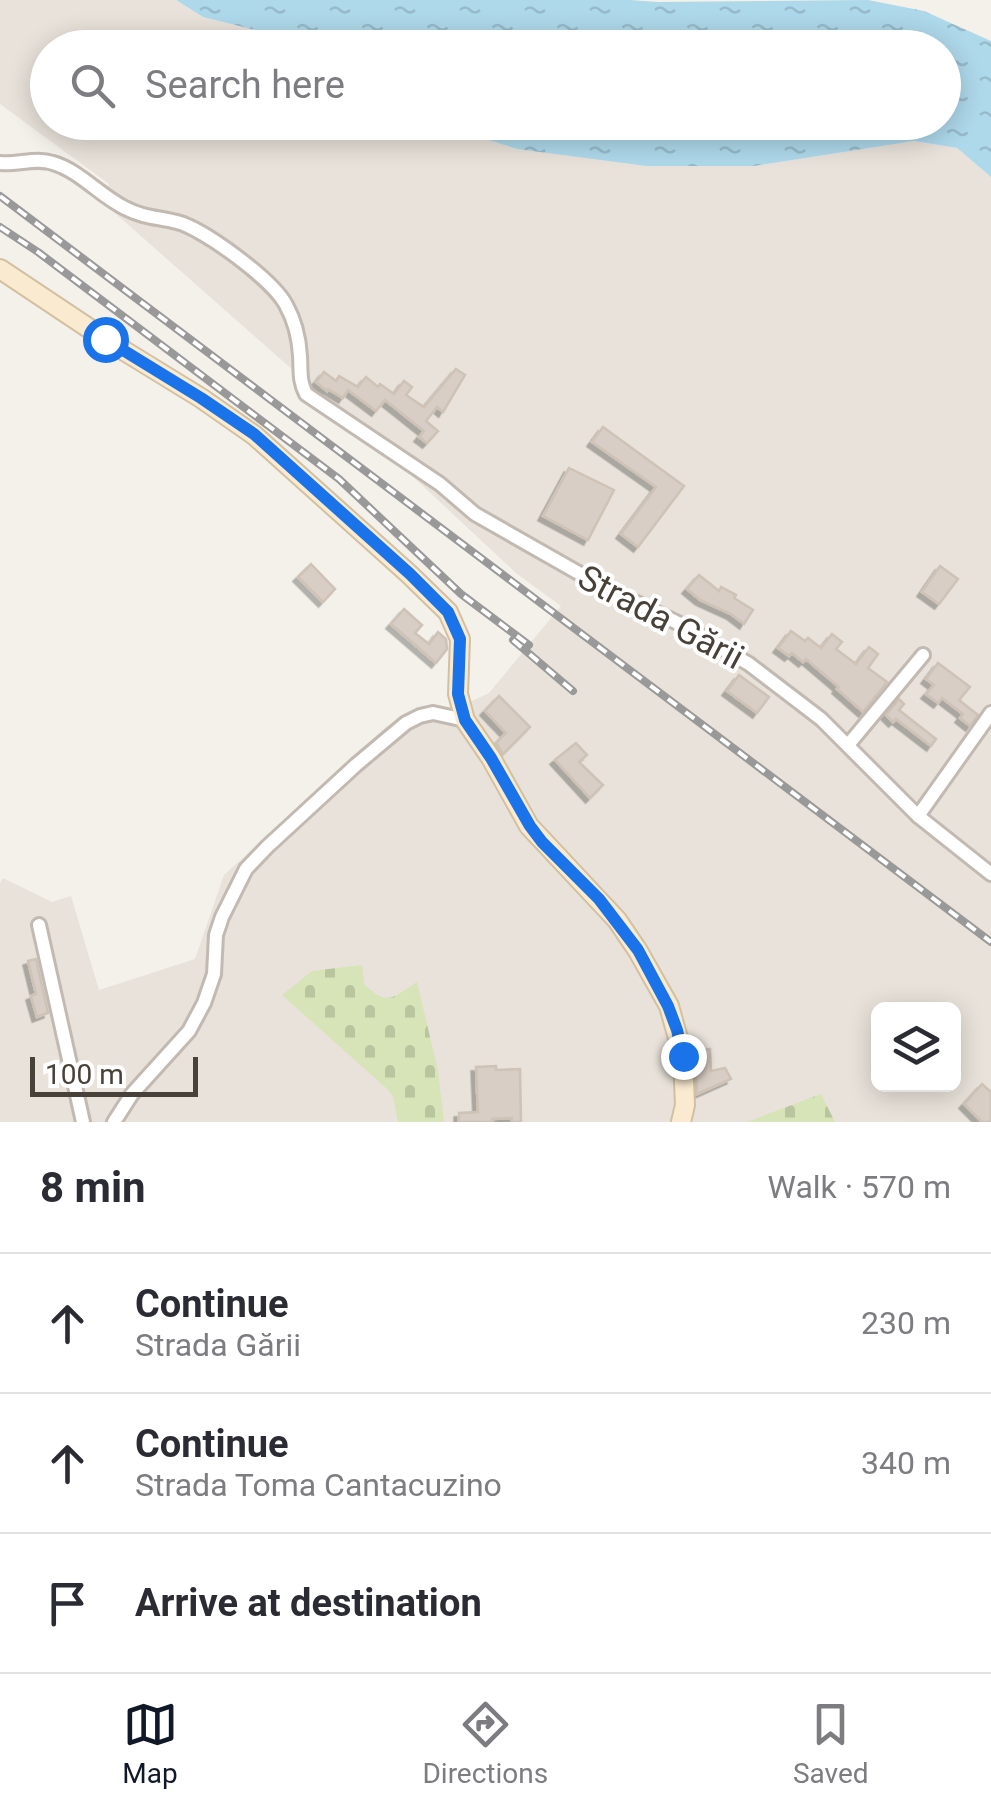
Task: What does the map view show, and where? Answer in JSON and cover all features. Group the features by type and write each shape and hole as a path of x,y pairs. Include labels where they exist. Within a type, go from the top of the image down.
{"street":[{"name":"Strada Gării","path":"0,163 58,164 125,209 195,229 272,285 284,300 297,332 306,394 440,484 475,514 749,664 821,719 918,816 991,874"},
{"path":"0,270 254,434 448,612 460,647 459,702 465,720 530,826 617,920 673,1018 683,1056 682,1122"},
{"path":"848,745 923,654"},
{"path":"114,1122 132,1094 189,1031 204,1003 214,974 216,935 246,869 406,723 433,713 465,720"},
{"path":"918,816 991,713"},
{"path":"40,925 83,1122"}],"shaded area":[{"path":"0,0 176,0 203,17 255,30 30,30 30,126 0,104"},
{"path":"49,140 489,140 517,149 754,166 914,141 957,148 991,177 991,1122 0,1122 3,878 52,902 71,896 99,990 195,959 224,875 386,727 411,712 432,708 450,711 489,693 561,606 517,574 395,460 100,200 109,184"}],"green space":[{"path":"362,965 364,984 385,998 396,996 417,982 438,1071 444,1122 398,1122 393,1096 386,1088 282,995 312,971"},
{"path":"821,1094 835,1122 747,1122"}],"water":[{"path":"176,0 868,0 924,11 991,41 991,177 957,148 914,141 754,166 647,166 517,149 489,140 961,140 961,30 255,30 203,17"}],"building":[{"path":"456,369 465,375 443,412 437,407 426,421 438,431 427,443 419,437 424,431 385,400 376,411 348,390 343,398 316,382 324,372 336,381 339,376 358,387 366,377 394,394 404,381 412,387 406,395 424,407"},
{"path":"603,427 684,486 638,547 621,534 656,487 592,442"},
{"path":"569,468 614,490 588,540 543,516"},
{"path":"311,564 335,589 323,602 298,577"},
{"path":"940,566 958,579 939,604 922,592"},
{"path":"699,575 719,591 721,587 736,595 734,598 753,610 744,624 687,589"},
{"path":"404,609 422,625 415,633 429,644 438,632 446,639 447,649 436,663 391,624"},
{"path":"791,631 821,648 832,634 842,642 836,649 856,664 869,647 878,654 868,668 887,682 863,712 806,659 803,662 778,648"},
{"path":"938,663 970,687 959,700 978,715 970,726 960,718 963,714 942,698 938,703 926,694 934,685 926,679"},
{"path":"739,675 769,697 757,713 727,691"},
{"path":"499,696 530,727 503,754 496,743 506,733 485,711"},
{"path":"899,699 904,704 899,710 936,739 931,746 886,715"},
{"path":"576,743 587,755 579,762 603,785 590,798 555,760"},
{"path":"36,959 48,1013 37,1017 28,961"},
{"path":"710,1049 711,1071 725,1068 731,1079 697,1094 695,1051"},
{"path":"496,1066 496,1070 520,1069 521,1122 512,1122 512,1118 459,1122 459,1113 478,1112 476,1067"},
{"path":"982,1084 991,1092 991,1122 982,1122 964,1104"}],"railway":[{"path":"0,196 991,942"},
{"path":"0,227 339,479 461,594 529,645"},
{"path":"513,640 573,691"}],"route":[{"path":"105,339 254,434 448,612 460,639 458,694 465,720 542,842 599,899 638,950 668,1006 683,1056"}]}
